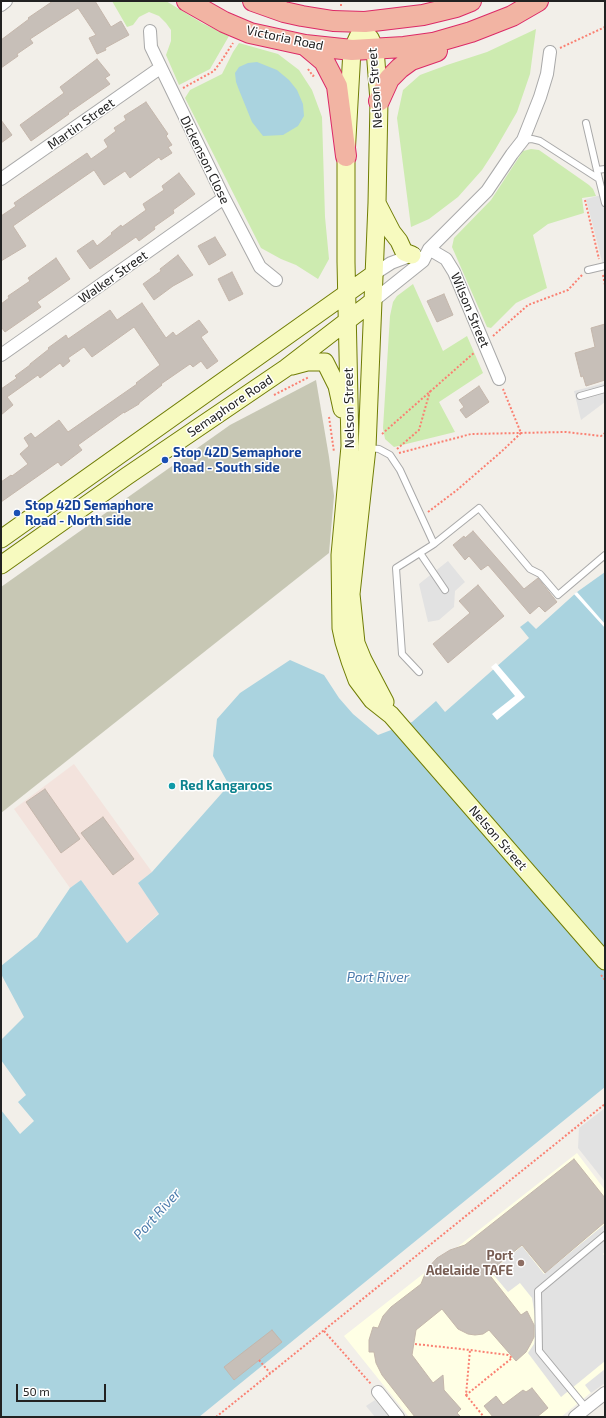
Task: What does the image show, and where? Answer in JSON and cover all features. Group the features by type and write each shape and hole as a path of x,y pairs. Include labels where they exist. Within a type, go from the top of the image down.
{"highway":[{"name":"Victoria Road","path":"187,1 224,22 250,33 305,45 352,50 382,49 433,43 471,32 512,16 539,1"},
{"name":"Victoria Road","path":"253,1 284,12 302,16 333,21 364,22 423,15 456,7 471,1"},
{"path":"379,101 393,74 411,60 472,40 514,23 528,13 539,1"},
{"path":"305,45 320,56 333,78 338,92 346,156"}],"main road":[{"name":"Nelson Street","path":"364,22 382,49 373,301 358,447 351,594 356,643 362,660 391,714 605,961"},
{"name":"Nelson Street","path":"358,447 347,321 346,156 352,50 364,22"},
{"path":"377,203 404,252 412,255"},
{"name":"Semaphore Road","path":"1,539 374,274"},
{"name":"Semaphore Road","path":"1,565 127,476 286,368 373,301"},
{"path":"286,368 306,362 325,362 337,386 358,447"}],"street":[{"path":"1,5 6,1"},
{"name":"Dickenson Close","path":"150,31 151,47 160,68 224,198 260,267 276,280"},
{"name":"Semaphore Road","path":"373,301 423,261 429,249 487,191 523,140 540,97 547,74 550,52"},
{"name":"Martin Street","path":"1,179 160,68"},
{"name":"Walker Street","path":"1,355 224,198"},
{"name":"Semaphore Road","path":"374,274 391,263 429,249"},
{"name":"Wilson Street","path":"429,249 446,259 451,266 500,379"},
{"path":"378,1392 398,1417"},
{"path":"575,1417 605,1393"}],"lane":[{"path":"586,123 605,203"},
{"path":"523,140 532,139 540,141 599,179"},
{"path":"597,170 605,169"},
{"path":"588,270 603,266"},
{"path":"580,396 605,389"},
{"path":"358,447 379,449 390,455 400,470 434,544"},
{"path":"419,672 402,654 396,568 434,544 479,508 530,569 540,574 558,595 605,555"},
{"path":"420,553 446,590"},
{"path":"586,1408 539,1351 538,1291 605,1235"}],"path":[{"path":"550,52 605,27"},
{"path":"173,94 214,71 234,41"},
{"path":"307,68 313,76 327,66"},
{"path":"585,200 603,266 605,285"},
{"path":"358,447 430,391 528,305 568,290 588,270"},
{"path":"500,379 521,433"},
{"path":"390,455 419,430 430,391"},
{"path":"328,412 335,457"},
{"path":"390,455 471,434 566,432 601,436 605,433"},
{"path":"421,517 456,490 521,433"},
{"path":"216,1417 605,1104"},
{"path":"324,1331 378,1392"},
{"path":"415,1344 508,1355 512,1358 466,1395"},
{"path":"470,1350 466,1395 484,1417"},
{"path":"259,1360 270,1374"}],"shaded area":[{"path":"605,194 605,273 586,199"},
{"path":"316,380 334,496 329,553 1,813 1,587 230,425"},
{"path":"605,383 605,402 581,420 574,391"},
{"path":"448,561 465,582 455,591 454,607 439,620 428,622 419,584"},
{"path":"74,764 152,872 138,883 159,913 127,943 81,880 70,888 14,809"},
{"path":"605,1108 605,1182 578,1148 579,1128"},
{"name":"Port Adelaide TAFE","path":"577,1153 605,1190 605,1381 561,1417 409,1417 344,1336"},
{"path":"605,1224 605,1252 603,1254 605,1256 605,1361 561,1397 528,1353 534,1344 537,1328 532,1298 520,1283 508,1292 491,1272 522,1246 544,1274"},
{"path":"605,1369 605,1383 591,1393 585,1385"},
{"path":"375,1400 389,1417 375,1417 366,1406"}],"green space":[{"path":"112,1 166,1 202,23 229,36 210,69 179,85 166,55 171,41 171,30 166,23 159,16 149,12 139,17 133,25 127,27"},
{"path":"536,29 530,74 517,112 495,150 482,170 458,197 429,219 411,227 397,118 403,90 420,75 487,52"},
{"path":"239,43 278,54 299,70 312,90 322,117 325,217 329,259 318,279 296,265 261,248 185,98 190,90 222,74"},
{"path":"531,149 539,150 589,185 593,189 596,196 582,198 584,213 548,224 533,235 547,288 516,303 491,328 487,327 452,247 454,238 491,200 523,151"},
{"path":"413,284 443,351 467,336 483,373 439,402 455,432 394,447 385,439 383,428 390,316 393,302 397,296"}],"water":[{"path":"257,62 277,70 289,80 297,90 303,104 304,116 298,126 283,135 263,136 252,122 236,82 235,73 239,67 248,63"},
{"name":"Port River","path":"605,572 605,1087 199,1417 1,1417 1,1110 20,1134 34,1121 18,1102 26,1095 1,1060 1,1040 24,1017 1,974 1,966 37,937 70,888 81,880 127,943 159,914 138,883 152,872 229,785 213,756 217,719 240,693 290,660 324,675 339,698 353,714 378,735 412,722 436,701 445,712 529,638 520,627 528,621 536,629 577,592"}],"pier":[{"path":"577,592 605,624 605,628 574,594"},
{"path":"496,663 525,697 497,720 492,714 515,696 491,667"}],"building":[{"path":"53,1 95,1 111,27 121,21 129,35 97,54 89,38 96,35 78,8 30,39 33,43 1,68 1,40 29,19 28,18"},
{"path":"97,59 110,75 105,78 110,84 31,141 20,125 64,93 60,87"},
{"path":"146,102 168,134 166,136 172,145 168,147 172,153 161,160 159,157 130,178 125,171 104,185 94,170 13,226 26,246 1,261 1,216 16,206 14,203 87,153 91,159 108,147 104,140 116,131 114,128 126,120 124,116"},
{"path":"1,120 12,135 1,143"},
{"path":"179,173 195,194 173,210 174,213 154,227 155,229 139,241 136,237 90,269 77,251 93,240 97,246 121,225 122,227 146,210 143,204 164,190 162,186"},
{"path":"215,237 226,255 209,265 198,246"},
{"path":"178,255 193,275 173,286 154,300 143,284 161,271 160,269"},
{"path":"56,258 70,279 37,302 41,307 5,332 1,327 1,304 9,298 8,296 30,281 28,278"},
{"path":"232,272 243,294 229,301 218,279"},
{"path":"444,294 453,315 437,322 427,301"},
{"path":"142,303 166,338 173,332 176,336 199,320 208,332 201,337 218,361 207,369 201,361 193,367 190,364 161,384 162,385 139,404 124,412 78,445 82,450 61,466 58,462 1,502 1,482 28,464 20,454 29,446 24,438 31,433 35,438 59,420 68,432 137,384 136,383 160,365 134,327 92,357 84,347 68,358 70,361 63,367 60,363 40,378 38,375 7,397 13,405 1,415 1,389 17,378 15,376 66,335 68,339 110,310 117,320"},
{"path":"605,324 605,380 586,386 583,376 581,377 575,353 595,347 591,328"},
{"path":"479,386 489,402 466,418 460,410 464,407 459,400"},
{"path":"473,531 524,589 538,578 557,602 545,612 539,606 530,614 488,565 481,570 469,556 465,560 453,545"},
{"path":"478,585 504,616 448,663 433,644 470,613 459,601"},
{"path":"45,789 80,839 61,853 26,802"},
{"path":"103,817 134,859 113,875 81,833"},
{"path":"574,1159 605,1198 605,1222 545,1273 522,1245 488,1273 521,1315 527,1311 534,1325 534,1337 526,1352 516,1361 489,1330 483,1334 468,1334 458,1329 442,1309 416,1330 412,1355 433,1383 443,1375 444,1390 461,1409 457,1413 461,1417 415,1417 382,1375 376,1363 374,1352 369,1352 369,1340 373,1327 378,1328 383,1316 391,1307 421,1284 427,1269 437,1258 450,1250 465,1245"},
{"path":"272,1330 282,1342 234,1380 224,1367"},
{"path":"532,1388 548,1408 537,1417 493,1417 484,1406 496,1396 503,1405 523,1390 526,1392"}],"place":[{"name":"Stop 42D Semaphore Road - South side","path":"165,460"},
{"name":"Stop 42D Semaphore Road - North side","path":"17,513"},
{"name":"Red Kangaroos","path":"172,786"},
{"name":"Port Adelaide TAFE","path":"521,1263"}]}
